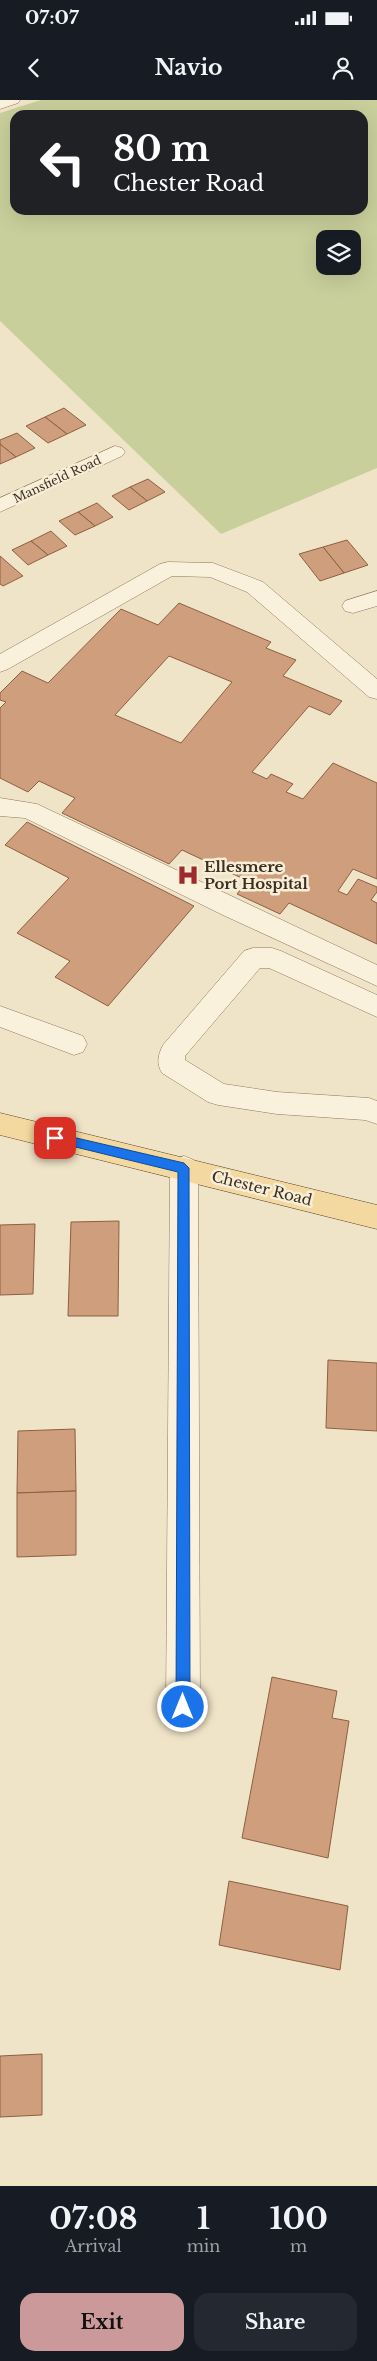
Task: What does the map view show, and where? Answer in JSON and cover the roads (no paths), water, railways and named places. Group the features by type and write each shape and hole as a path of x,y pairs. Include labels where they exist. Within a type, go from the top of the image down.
{"main road":[{"name":"Chester Road","path":"0,1124 377,1217"}],"street":[{"path":"0,104 12,100"},
{"name":"Mansfield Road","path":"0,506 115,452"},
{"path":"0,664 168,570 213,570 255,587 377,691"},
{"path":"353,606 377,598"},
{"path":"0,806 30,810 234,910 377,976"},
{"path":"374,1105 277,1103 218,1094 171,1065 172,1053 253,958 272,958 377,1007"},
{"path":"0,1016 74,1044"},
{"path":"183,1707 184,1168"}],"place":[{"name":"Ellesmere Port Hospital","path":"188,875"}]}
